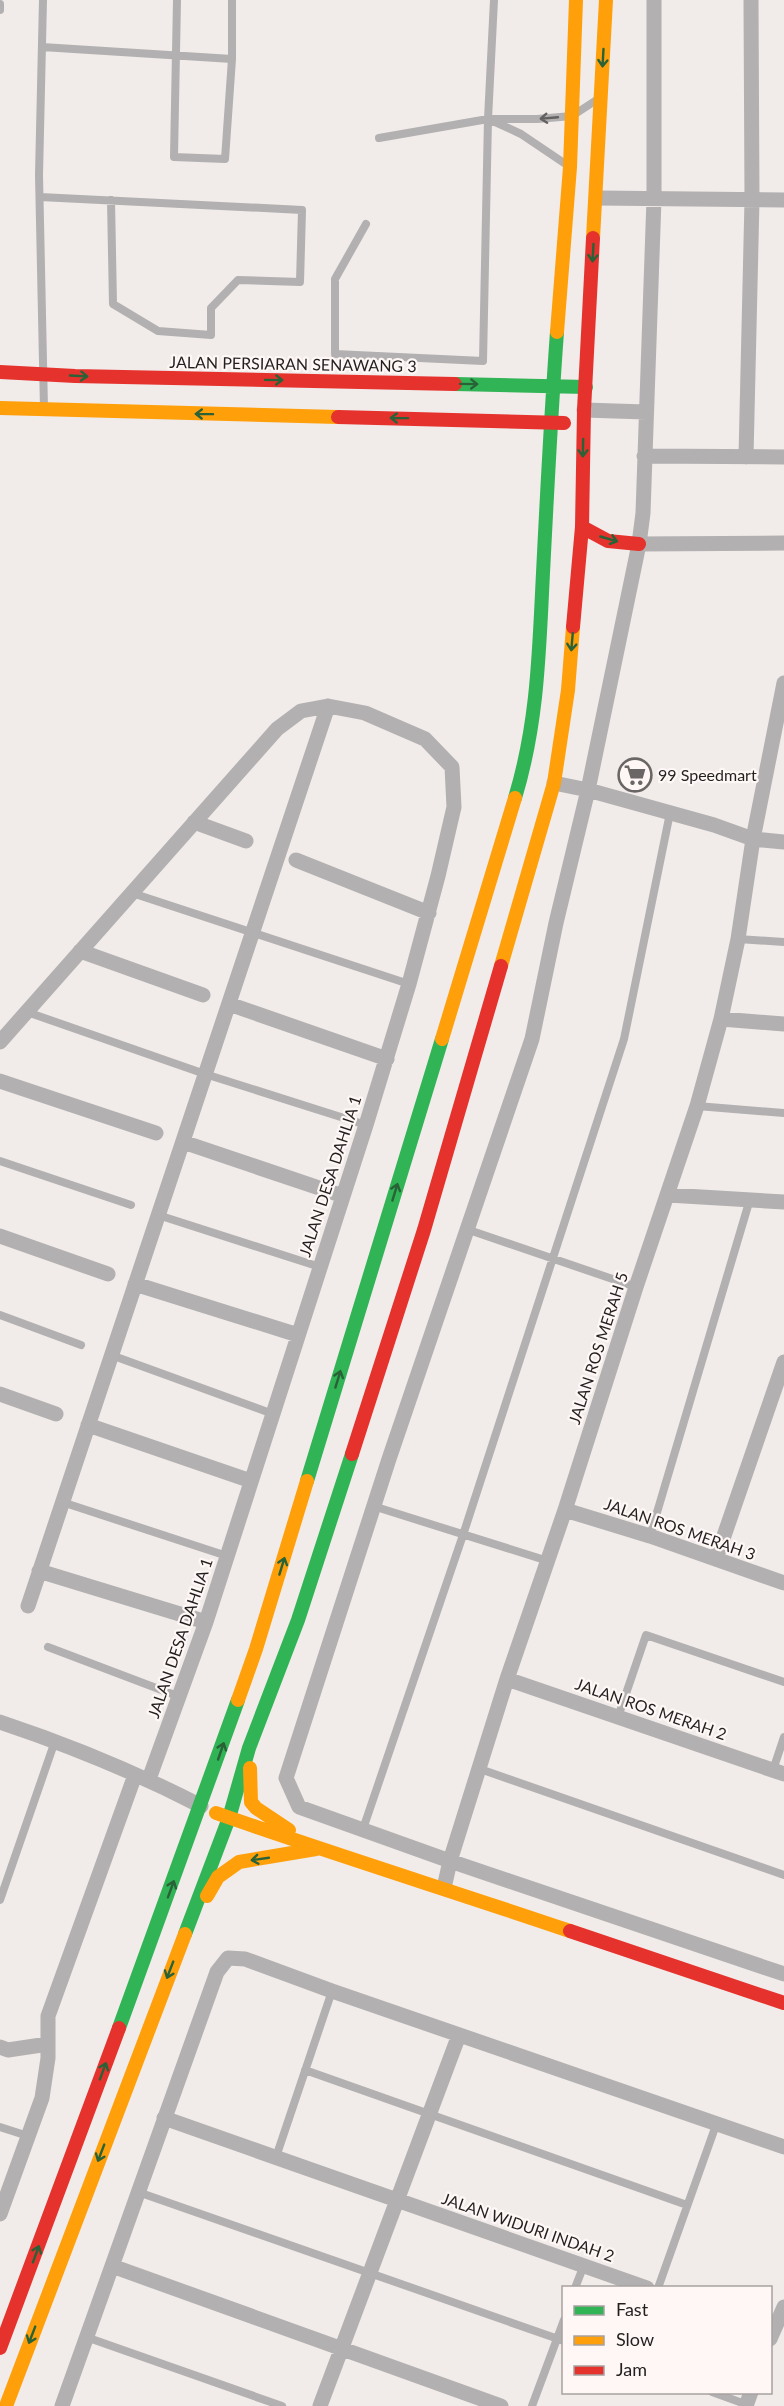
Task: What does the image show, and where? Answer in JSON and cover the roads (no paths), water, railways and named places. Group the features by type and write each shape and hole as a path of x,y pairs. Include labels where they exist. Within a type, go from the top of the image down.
{"street":[{"path":"0,2348 201,1806 256,1649 527,759 537,691 550,422 570,167 576,0"},
{"path":"6,2406 229,1818 249,1748 298,1620 424,1230 554,783 568,690 582,527 584,416 606,0"},
{"path":"654,0 654,200 643,513 639,544 588,790 556,923 532,1039 373,1506 286,1779 299,1807 450,1861 784,1974"},
{"path":"746,457 752,200 751,0"},
{"path":"597,198 784,200"},
{"name":"JALAN PERSIARAN SENAWANG 3","path":"0,372 75,376 586,387"},
{"path":"0,408 550,422 584,416 646,412"},
{"path":"644,456 784,457"},
{"path":"582,527 608,541 639,544 784,543"},
{"name":"JALAN ROS MERAH 5","path":"444,1888 450,1861 507,1679 565,1510 697,1106 721,1019 738,939 753,838 784,683"},
{"path":"27,1606 328,706"},
{"name":"JALAN DESA DAHLIA 1","path":"0,1042 277,729 301,711 328,706 365,713 424,739 452,768 454,807 429,913 387,1059 206,1622 180,1697 142,1777 48,2016 48,2044"},
{"path":"554,783 588,790 753,838 784,842"},
{"path":"194,822 246,841"},
{"path":"296,861 429,913"},
{"path":"80,951 203,995"},
{"path":"229,1004 387,1059"},
{"path":"721,1019 784,1024"},
{"path":"0,1081 156,1133"},
{"path":"183,1142 343,1196"},
{"path":"668,1195 784,1202"},
{"path":"0,1236 108,1274"},
{"path":"135,1284 298,1335"},
{"path":"716,1559 783,1370"},
{"path":"0,1394 57,1414"},
{"path":"88,1425 251,1481"},
{"name":"JALAN ROS MERAH 3","path":"565,1510 650,1536 784,1583"},
{"path":"39,1571 206,1622"},
{"name":"JALAN ROS MERAH 2","path":"507,1679 778,1772"},
{"path":"0,1722 56,1741 142,1777 229,1818 784,2002"},
{"path":"249,1748 251,1802 261,1812 318,1849"},
{"path":"181,1941 218,1877 238,1862 318,1849"},
{"path":"62,2406 217,1972 228,1958 245,1959 784,2147"},
{"path":"321,2406 459,2035"},
{"path":"0,2048 8,2050 48,2044 42,2098 1,2209"},
{"name":"JALAN WIDURI INDAH 2","path":"164,2118 642,2286"},
{"path":"112,2266 501,2406"},
{"path":"772,2332 784,2307"}],"lane":[{"path":"43,0 40,197 44,410"},
{"path":"177,0 174,157 225,159 232,59 232,0"},
{"path":"366,224 335,279 335,354 483,361 488,119 494,0"},
{"path":"0,4 0,10"},
{"path":"42,47 232,59"},
{"path":"379,138 488,119 572,116 602,97"},
{"path":"488,119 545,147 570,167"},
{"path":"40,197 111,200 302,210 300,282 238,280 211,308 211,335 158,331 113,304 111,200"},
{"path":"363,1829 463,1535 624,1039 669,813"},
{"path":"132,893 409,984"},
{"path":"738,939 784,942"},
{"path":"27,1012 205,1074 366,1125"},
{"path":"697,1106 784,1113"},
{"path":"0,1161 130,1205"},
{"path":"650,1536 750,1199"},
{"path":"158,1215 320,1267"},
{"path":"466,1229 636,1287"},
{"path":"0,1316 81,1345"},
{"path":"111,1356 273,1414"},
{"path":"62,1502 227,1556"},
{"path":"373,1506 548,1561"},
{"path":"618,1717 646,1635 784,1682"},
{"path":"48,1647 180,1697"},
{"path":"778,1772 784,1737"},
{"path":"0,1900 56,1741"},
{"path":"480,1769 784,1875"},
{"path":"276,2157 332,1991"},
{"path":"305,2070 687,2205"},
{"path":"659,2286 716,2125"},
{"path":"0,2127 28,2136"},
{"path":"138,2192 560,2340 532,2406"},
{"path":"576,2286 584,2265"},
{"path":"86,2337 282,2406"},
{"path":"719,2394 749,2402"}],"place":[{"name":"99 Speedmart","path":"635,775"}]}
